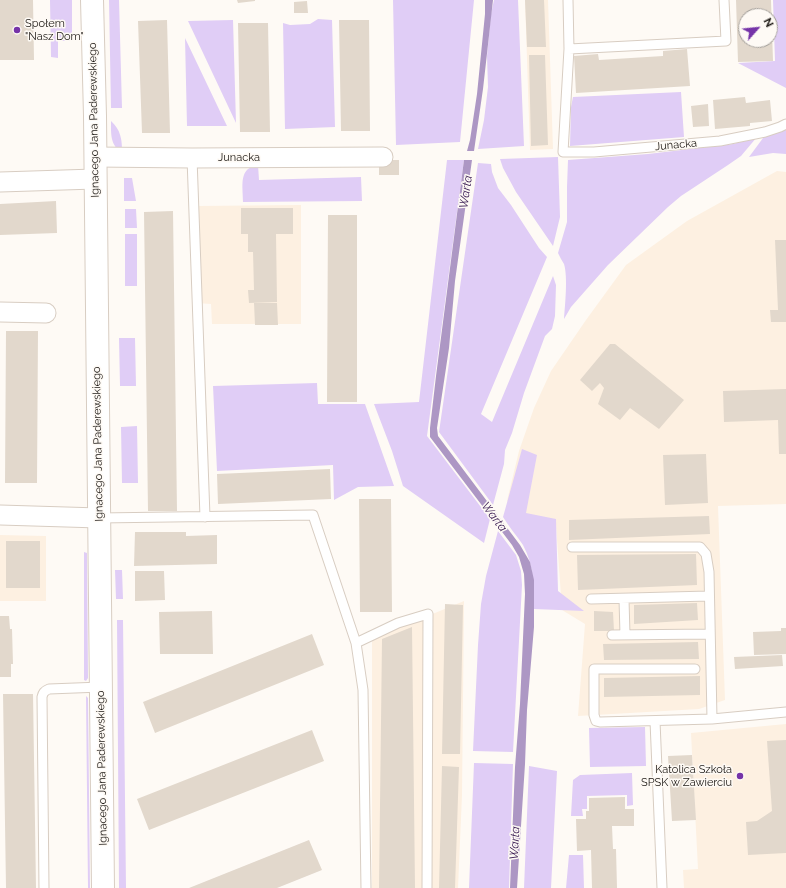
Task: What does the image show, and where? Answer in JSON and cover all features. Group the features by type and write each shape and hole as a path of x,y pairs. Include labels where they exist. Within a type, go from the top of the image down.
{"main road":[{"name":"Ignacego Jana Paderewskiego","path":"92,0 103,888"}],"street":[{"name":"Junacka","path":"95,157 383,157"},
{"path":"0,182 95,179"},
{"path":"0,312 46,313"},
{"path":"0,515 99,518"}],"lane":[{"path":"568,0 569,49 726,41 724,0"},
{"name":"Junacka","path":"569,49 563,152 594,152 720,141 765,132 786,124"},
{"path":"192,158 205,517"},
{"path":"99,518 313,515 356,643 363,690 366,888"},
{"path":"572,547 700,547 706,554 709,572 712,719"},
{"path":"591,599 709,596"},
{"path":"624,599 625,635"},
{"path":"356,643 398,622 428,614 427,888"},
{"path":"612,635 710,634"},
{"path":"695,670 594,669 594,715 596,721 712,719 786,712"},
{"path":"44,888 43,693 48,689 101,687"},
{"path":"655,721 662,888"}],"shaded area":[{"path":"50,0 72,0 72,41 58,41 58,58 51,57"},
{"path":"109,0 119,0 122,108 111,108"},
{"path":"393,0 474,0 460,142 396,145"},
{"path":"494,0 518,0 524,146 478,149 484,120 488,87 487,56 491,14"},
{"path":"525,0 548,0 553,149 530,150"},
{"path":"773,0 786,0 786,88 738,63 775,61 775,48 778,48 778,8 773,8"},
{"path":"318,19 332,20 335,127 285,129 283,23 290,25 310,24"},
{"path":"233,20 236,123 188,21"},
{"path":"185,38 227,126 187,126"},
{"path":"681,92 684,137 570,146 571,107 573,97"},
{"path":"111,121 117,128 120,135 122,152 113,143"},
{"path":"786,127 786,154 773,153 749,157 766,134"},
{"path":"757,137 741,156 681,196 668,207 608,265 571,307 564,319 566,276 564,264 558,253 567,222 568,160 648,154 733,144"},
{"path":"558,157 560,217 553,246 516,192 503,168 500,159"},
{"path":"447,160 464,160 427,436 490,519 484,543 403,486 392,451 374,404 419,402"},
{"path":"478,163 491,164 492,172 498,188 539,248 547,257 481,414 492,422 553,276 556,285 555,316 552,329 545,336 524,393 512,433 505,450 504,464 493,505 439,432"},
{"path":"258,165 259,180 361,177 362,201 243,202 242,184 244,174 247,170"},
{"path":"777,171 786,172 786,504 718,506 725,700 699,709 578,716 585,624 562,610 556,525 543,525 507,501 519,451 534,408 551,371 626,265 687,221"},
{"path":"124,178 132,178 136,201 124,201"},
{"path":"301,205 301,324 212,324 211,304 196,303 196,206"},
{"path":"125,209 136,209 137,228 125,228"},
{"path":"125,234 137,234 137,286 125,286"},
{"path":"119,338 135,338 136,386 120,386"},
{"path":"317,383 318,404 365,404 394,486 358,487 334,500 333,465 217,471 213,386"},
{"path":"137,426 138,483 122,483 121,427"},
{"path":"522,449 537,455 526,513 556,519 558,591 584,611 534,609 531,569 527,553 503,517"},
{"path":"498,531 516,555 521,571 522,585 513,752 473,751 481,604 486,576"},
{"path":"0,535 46,536 46,601 0,601"},
{"path":"84,552 87,553 88,678 86,681 84,680"},
{"path":"115,570 122,570 123,599 116,599"},
{"path":"464,601 462,795 458,888 372,888 372,639"},
{"path":"117,620 123,620 126,888 119,888"},
{"path":"86,696 88,698 90,888 88,888"},
{"name":"Katolica Szkoła SPSK w Zawierciu","path":"786,724 786,888 684,888 683,870 698,869 691,733"},
{"path":"645,727 646,766 590,767 589,728"},
{"path":"474,763 513,764 509,888 469,888"},
{"path":"529,766 557,771 551,888 524,888"},
{"path":"632,773 633,805 627,806 627,795 587,796 587,809 582,809 583,816 571,816 573,780 580,775"},
{"path":"569,855 583,855 584,888 566,888"}],"water":[{"path":"485,0 493,0 483,89 474,151 467,151 477,94"},
{"name":"Warta","path":"464,160 472,160 455,281 449,348 437,428 438,436 520,545 530,562 534,580 534,627 527,710 517,888 510,888 525,594 524,574 519,557 512,545 430,437 436,376"}],"building":[{"name":"Społem \"Nasz Dom\"","path":"0,0 33,0 34,60 0,60"},
{"path":"237,0 255,0 255,1 238,3"},
{"path":"525,0 544,0 546,47 527,47"},
{"path":"736,0 771,0 771,8 738,8 738,48 773,48 773,61 738,62"},
{"path":"307,1 308,13 294,13 294,2"},
{"path":"167,20 170,133 142,133 138,21"},
{"path":"339,20 369,20 370,131 341,131"},
{"path":"238,23 268,23 270,132 240,132"},
{"path":"687,49 690,86 576,93 574,56 598,54 599,60 663,56 663,51"},
{"path":"529,55 545,55 548,145 531,146"},
{"path":"745,97 746,103 770,100 772,121 750,123 750,126 715,129 713,100"},
{"path":"708,104 709,126 693,127 691,106"},
{"path":"388,160 399,160 399,175 379,175 379,164"},
{"path":"56,201 57,233 0,235 0,204"},
{"path":"241,208 293,208 293,234 276,234 277,302 249,303 248,290 254,290 253,252 248,252 248,234 241,234"},
{"path":"173,211 177,511 148,511 144,212"},
{"path":"328,215 357,215 357,402 327,402"},
{"path":"775,240 786,240 786,322 771,322 770,310 778,310"},
{"path":"254,303 277,303 278,325 255,325"},
{"path":"6,331 38,331 37,483 5,483"},
{"path":"610,344 615,344 684,400 659,429 630,408 620,420 598,404 604,388 600,383 592,391 580,380"},
{"path":"786,389 786,454 779,454 778,420 724,422 723,391"},
{"path":"706,454 708,503 665,505 663,455"},
{"path":"330,469 331,499 218,504 217,474"},
{"path":"359,499 391,499 392,612 360,612"},
{"path":"709,516 710,534 569,540 569,520"},
{"path":"135,532 186,532 186,536 217,535 217,564 134,566"},
{"path":"6,541 40,541 40,588 6,588"},
{"path":"696,554 697,585 578,590 577,555"},
{"path":"135,571 164,571 165,600 135,601"},
{"path":"697,603 698,620 634,624 634,605"},
{"path":"445,604 463,605 460,754 442,754"},
{"path":"212,611 213,654 160,654 159,612"},
{"path":"594,611 613,612 614,631 594,631"},
{"path":"0,616 9,616 10,629 12,629 13,664 11,664 11,677 0,677"},
{"path":"412,627 415,888 379,888 382,639"},
{"path":"781,628 786,628 786,654 754,655 753,632 781,631"},
{"path":"312,634 324,665 155,733 143,702"},
{"path":"698,642 699,659 604,660 603,644"},
{"path":"782,655 783,666 735,669 734,657"},
{"path":"700,676 700,695 604,697 604,678"},
{"path":"3,694 33,694 36,888 6,888"},
{"path":"312,730 324,761 149,830 137,799"},
{"path":"786,740 786,853 748,855 746,822 757,821 772,811 767,741"},
{"path":"692,755 696,820 672,821 668,756"},
{"path":"442,766 459,767 455,888 439,888"},
{"path":"625,797 625,809 634,809 634,826 612,826 613,849 616,849 617,888 592,888 591,850 577,851 576,819 586,819 586,811 589,811 589,798"},
{"path":"309,840 322,870 277,888 189,888"}],"place":[{"name":"Społem \"Nasz Dom\"","path":"17,30"},
{"name":"Katolica Szkoła SPSK w Zawierciu","path":"740,776"}]}
